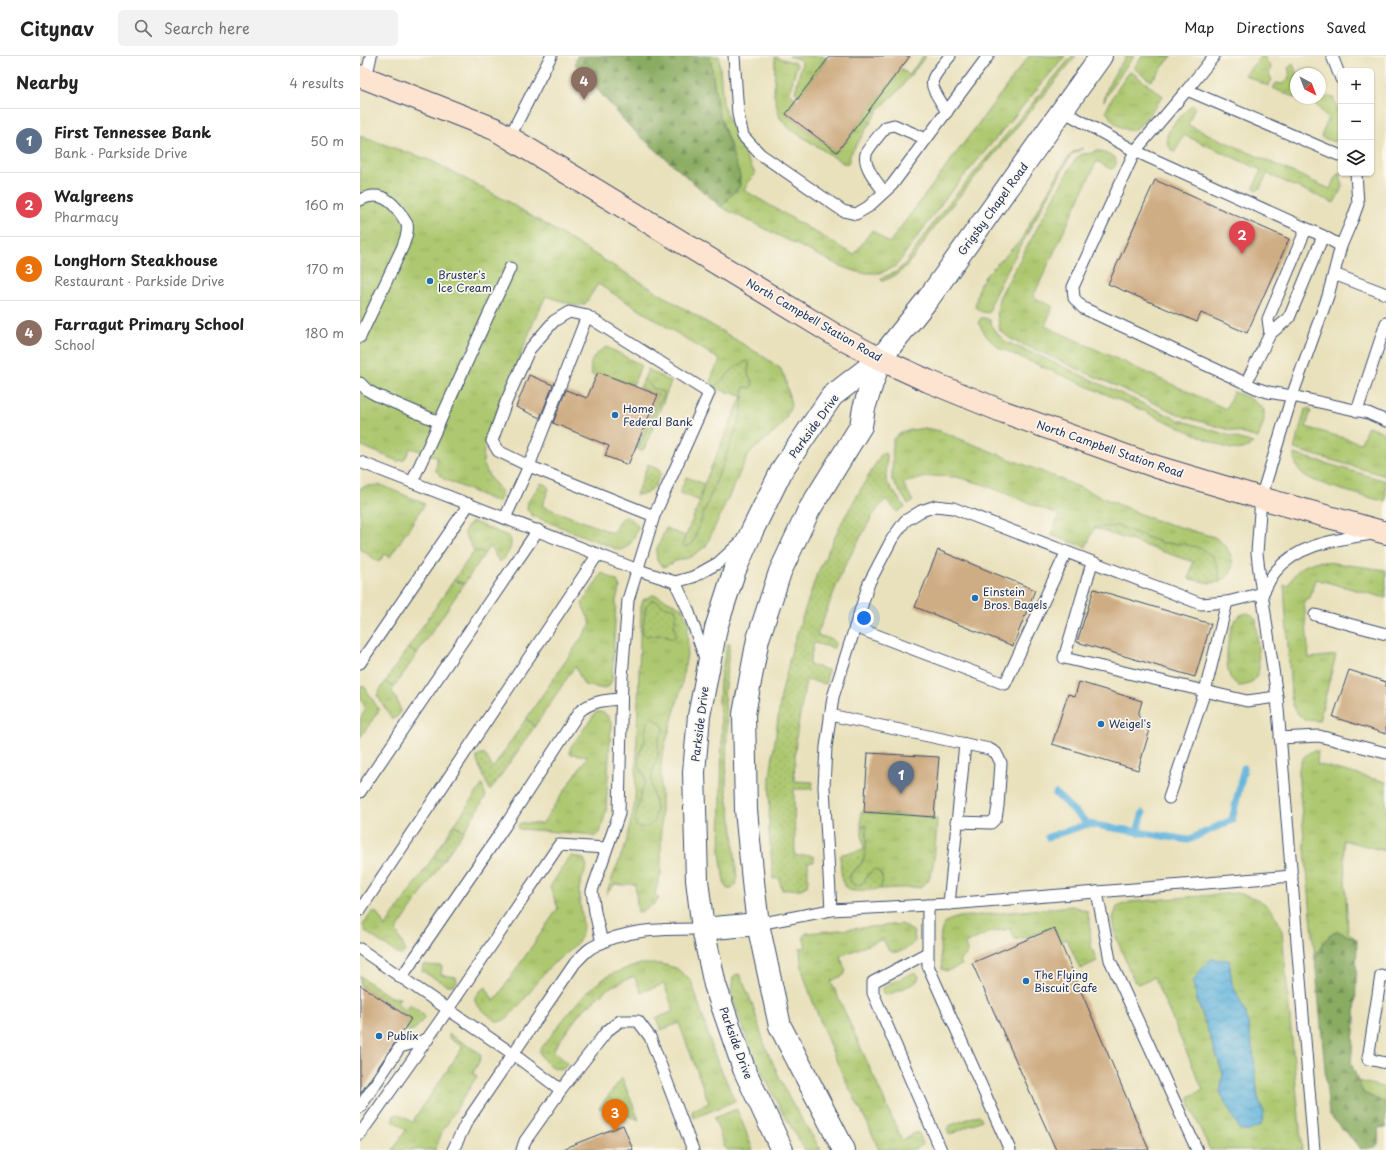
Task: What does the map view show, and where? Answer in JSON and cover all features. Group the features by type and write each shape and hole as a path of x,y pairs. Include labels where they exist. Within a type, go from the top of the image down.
{"main road":[{"name":"North Campbell Station Road","path":"363,77 495,129 835,335 880,359 928,381 1004,412 1157,467 1385,533"}],"street":[{"name":"Grigsby Chapel Road","path":"880,359 928,298 1101,56"},
{"name":"Parkside Drive","path":"782,1150 744,1069 715,985 703,929 697,880 694,772 699,716 716,628 734,572 783,468 832,396 880,359"},
{"path":"844,1150 780,1026 758,924 746,810 744,714 758,639 780,572 809,510 861,426 864,408 880,359"},
{"path":"703,929 758,924"}],"lane":[{"path":"363,77 371,56"},
{"path":"509,138 551,56"},
{"path":"734,56 738,114 743,136 760,154 843,211 856,214 868,206 892,185 988,56"},
{"path":"947,112 932,87 932,79 950,56"},
{"path":"1214,56 1135,151 1073,287 1074,298 1083,308 1246,384 1268,392 1368,413 1386,421"},
{"path":"1332,56 1338,71"},
{"path":"1187,90 1338,155"},
{"path":"1063,111 1135,151 1323,236 1341,246"},
{"path":"884,192 866,164 865,157 867,150 886,127 890,125 894,125 926,139"},
{"path":"1314,1150 1277,697 1257,553 1261,498 1292,396 1328,296 1341,246 1354,218 1358,204 1356,176"},
{"path":"360,200 366,197 388,199 397,208 407,224 407,234 403,246 360,337"},
{"path":"1270,334 1268,319 1306,229"},
{"path":"1246,384 1270,334 1288,318 1323,236"},
{"path":"412,482 510,268"},
{"path":"1334,274 1386,294"},
{"path":"602,943 592,892 619,814 622,699 628,600 654,516 709,393 587,316 569,312 554,321 529,350 495,430 492,441 498,451 529,466 654,516"},
{"path":"505,518 529,466 587,316"},
{"path":"1357,411 1386,323"},
{"path":"360,383 367,390 376,395 439,422"},
{"path":"360,462 638,570 675,582 694,577 718,563 752,531"},
{"path":"360,663 469,504"},
{"path":"831,910 824,787 826,747 833,697 869,583 892,539 905,520 921,511 936,506 954,508 1066,553 1201,604 1226,602 1263,593 1276,570 1296,554 1315,545 1335,540 1385,533"},
{"path":"360,792 538,530"},
{"path":"855,627 1005,684 1066,553"},
{"path":"360,910 598,554"},
{"path":"1092,563 1064,658 1247,701 1277,697"},
{"path":"675,582 687,607 708,667"},
{"path":"1169,798 1205,691 1226,602"},
{"path":"1315,615 1386,634"},
{"path":"401,978 509,819 579,712 584,707 604,700 622,699"},
{"path":"830,715 989,749 996,753 1001,763 996,818 991,823 956,822"},
{"path":"1280,738 1319,736 1386,753"},
{"path":"949,904 965,744"},
{"path":"360,1134 448,1010 559,845 606,848"},
{"path":"758,924 831,910 949,904 1292,876"},
{"path":"1097,892 1110,960 1197,1150"},
{"path":"928,905 928,966 1010,1150"},
{"path":"453,1150 466,1123 575,962 591,949 626,934 675,929 703,929"},
{"path":"360,949 512,1054 561,1090"},
{"path":"927,953 873,982 873,993 941,1150"},
{"path":"1386,977 1380,975 1368,1059 1386,1063"},
{"path":"522,1150 525,1141 561,1090 607,1031 620,1021 638,1021 650,1037 693,1150"},
{"path":"360,1107 400,1047 428,1039"}],"green space":[{"path":"577,56 710,56 718,111 740,176 740,186 721,207 631,128 575,64"},
{"path":"710,56 719,56 723,105 739,144 755,173 744,190 854,255 872,230 889,243 1029,56 1065,56 945,199 896,266 881,273 861,273 840,266 721,207 740,186 731,147 718,111"},
{"path":"789,56 823,56 827,59 800,96 795,92 802,63 801,60"},
{"path":"923,56 926,56 899,90 879,109 850,155 849,162 847,164 843,163 790,129 780,118 774,95 775,57 796,63 797,65 790,90 791,94 797,100 786,114 837,152 901,68 909,75"},
{"path":"1072,56 1076,56 938,222 912,259 899,273 882,281 881,278 896,272 905,264 939,215"},
{"path":"1127,56 1134,56 1114,83 1104,101 1112,77"},
{"path":"1142,56 1172,56 1151,81 1134,68"},
{"path":"1261,56 1263,56 1271,67 1269,74 1272,80 1268,86 1245,75"},
{"path":"1293,64 1295,68 1290,68 1290,96 1273,88 1276,83 1282,84 1288,79 1288,68"},
{"path":"1130,71 1163,96 1149,116 1136,129 1127,130 1115,123 1106,111 1114,94"},
{"path":"1330,96 1333,97 1338,111 1338,140 1334,142 1321,137 1328,118 1315,104 1326,104 1326,98"},
{"path":"1192,105 1195,107 1188,125 1330,189 1338,174 1343,186 1334,203 1267,174 1260,188 1256,190 1254,188 1255,184 1261,170 1184,135 1175,152 1172,151 1167,140 1167,136 1178,119"},
{"path":"360,136 432,161 505,200 780,368 785,378 791,405 786,418 776,431 754,449 747,457 706,546 691,557 676,561 664,567 657,561 656,551 666,528 685,536 682,544 693,543 741,417 744,387 751,388 753,382 748,375 749,363 737,366 714,388 711,381 714,370 720,360 598,284 585,304 577,306 546,296 536,316 484,446 483,463 490,478 501,490 501,498 497,502 444,479 436,471 437,457 411,448 404,460 397,461 360,445"},
{"path":"1083,148 1072,154 1067,162 1004,276 993,298 989,313 982,312 975,307 979,286 986,275 1020,241 1066,160 1073,152"},
{"path":"1096,150 1115,157 1116,163 1114,168 1110,169 1097,161 1033,297 1052,306 1045,326 1226,409 1233,392 1250,399 1264,410 1264,421 1258,438 1185,417 1011,339 1000,331 997,313 999,298 1071,166 1081,155 1091,153"},
{"path":"981,318 990,320 994,330 1006,342 1040,356 1176,419 1253,443 1244,448 1235,450 1222,446 999,348 988,338 978,323"},
{"path":"607,347 641,365 633,385 599,373 596,377 592,375 592,361 596,354"},
{"path":"747,361 749,363 748,375 753,382 751,388 744,387 741,417 693,543 687,547 682,545 700,501 704,484 742,396 714,388 737,366"},
{"path":"648,369 671,382 644,449 640,451 638,449 657,406 664,396 662,392 651,387 644,379"},
{"path":"644,379 651,387 662,392 664,396 657,406 638,449 635,449 658,395 640,388"},
{"path":"1309,408 1311,410 1306,427 1361,443 1368,426 1381,431 1386,436 1386,476 1294,449 1305,410"},
{"path":"925,428 940,431 1065,481 1152,519 1214,537 1223,544 1230,554 1233,565 1231,571 1227,577 1220,582 1217,565 1184,544 1162,543 1118,526 1094,528 1086,547 1051,535 1059,515 982,484 957,477 931,476 903,483 913,501 908,504 892,480 893,439 904,431"},
{"path":"882,453 886,454 887,456 886,481 905,507 897,512 886,499 873,515 843,569 817,635 831,639 835,643 834,648 814,643 809,665 828,670 826,684 806,680 796,738 794,781 813,782 812,789 794,789 795,856 810,855 814,857 814,862 808,862 807,886 801,889 782,890 779,878 773,879 769,830 770,777 781,696 793,645 817,574 843,520"},
{"path":"1294,454 1386,481 1386,502 1328,486 1308,477 1298,469"},
{"path":"648,464 659,470 661,474 654,487 649,492 636,495"},
{"path":"686,477 704,484 700,501 680,493"},
{"path":"541,483 546,485 549,489 542,506 613,533 619,521 625,517 633,520 638,527 632,542 627,547 619,550 533,516 527,510 528,502"},
{"path":"381,485 425,504 390,557 385,554 379,562 360,549 360,488"},
{"path":"474,522 510,537 510,547 502,560 499,562 490,546 485,553 474,551 464,532 470,523"},
{"path":"1118,526 1162,543 1184,544 1200,548 1212,556 1217,565 1220,582 1210,583 1189,579 1193,562 1094,528"},
{"path":"474,551 485,553 464,584 454,580"},
{"path":"1319,561 1386,570 1386,598 1315,579 1310,598 1304,600 1309,658 1336,655 1319,721 1304,720 1294,710 1291,696 1284,585 1288,586 1300,569"},
{"path":"602,573 617,581 620,587 616,600 612,680 609,686 605,689 584,685 575,666 535,726 526,719 591,624 582,604"},
{"path":"454,580 464,584 417,654 408,648"},
{"path":"653,595 682,608 690,625 687,630 688,648 681,688 661,760 661,873 655,894 659,898 654,904 638,913 635,884 615,884 606,894 626,843 635,803 641,607 643,600","holes":["659,602 674,624 675,630 668,638 663,635 653,636 642,633 646,606","664,728 658,741 658,756 651,782 656,809 642,790 645,780 639,764 639,755 644,743"]},
{"path":"652,600 659,602 661,605 675,609 677,614 674,624 676,636 672,639 663,635 647,636 642,633 646,606"},
{"path":"1247,613 1256,619 1259,667 1257,675 1253,681 1247,685 1239,686 1230,677 1228,671 1227,648 1230,632 1236,619"},
{"path":"727,644 730,644 724,693 727,725 726,788 733,831 737,878 735,886 732,889 727,889 724,882 720,853 722,731 719,704 720,680"},
{"path":"408,648 417,654 394,687 385,682"},
{"path":"385,682 394,687 392,691 400,707 397,717 392,719 377,695"},
{"path":"360,686 364,686 379,710 360,738 360,719 366,709 360,698"},
{"path":"596,712 606,714 611,723 606,811 600,833 595,837 585,834 519,829 518,825 521,823 542,824 588,756 570,754 570,748"},
{"path":"651,716 662,724 664,728 658,741 658,756 651,782 656,809 654,821 649,826 641,828 636,826 635,820 642,790 646,783 645,775 639,767 639,755 644,743 647,720"},
{"path":"526,719 535,726 490,791 477,761 478,755 484,754 488,758 493,768"},
{"path":"1312,751 1318,751 1317,764 1386,782 1386,851 1343,840 1348,932 1357,940 1337,931 1329,936 1323,943 1315,959 1299,783 1299,769 1301,761"},
{"path":"482,785 486,796 464,831 454,825"},
{"path":"861,812 934,817 937,819 933,866 927,882 921,887 880,889 882,879 881,875 877,871 870,872 860,885 857,886 851,882 850,879 853,871 862,863 865,854 865,825 861,827"},
{"path":"454,825 464,831 443,861 434,856"},
{"path":"866,825 864,858 860,866 852,872 850,880 852,883 859,885 874,869 880,873 882,882 880,889 852,891 847,889 844,885 840,856 842,854 864,850 861,827"},
{"path":"434,856 443,861 396,931 406,951 402,955 399,955 366,932 363,925 372,912 377,913 385,927"},
{"path":"572,856 584,859 587,866 579,889 583,926 581,937 575,945 546,971 525,999 512,1013 502,1021 496,1020 478,1006 475,997 486,987 494,1002 558,908 550,887 567,860"},
{"path":"1236,893 1253,897 1271,909 1282,931 1302,1150 1210,1150 1190,1106 1189,1100 1190,1096 1203,1090 1154,977 1138,984 1134,981 1116,937 1113,918 1117,907 1130,902","holes":["1229,960 1232,983 1246,1014 1253,1052 1258,1098 1264,1113 1220,1092 1223,1074 1197,1000 1193,982"]},
{"path":"1072,906 1087,911 1090,922 1091,946 1097,961 1080,969 1067,939 1060,942 1054,928 1015,939 1010,928 990,932 965,944 967,953 960,960 962,965 947,971 942,969 940,950 941,936 944,925 949,920 960,917"},
{"path":"902,924 914,932 915,941 910,946 904,950 896,952 889,951 883,939 840,956 846,971 844,975 831,981 902,1140 915,1133 919,1133 923,1145 912,1150 879,1150 823,1029 804,976 800,949 806,947 803,936 807,933"},
{"path":"1337,931 1357,940 1355,1022 1351,1063 1363,1093 1386,1103 1386,1127 1378,1128 1378,1143 1372,1148 1361,1149 1329,1114 1315,959 1323,943 1329,936"},
{"path":"641,964 661,964 676,968 691,980 715,1056 735,1101 694,1118 692,1113 693,1110 709,1103 679,1023 661,1030 656,1018 674,1011 664,984 641,992 634,976 607,989 580,1013 553,1050 567,1063 563,1069 555,1068 545,1062 539,1051 583,997 603,979 624,969"},
{"path":"423,965 442,966 441,975 456,977 457,982 453,985 446,985 422,971"},
{"path":"913,973 919,976 915,983 888,995 883,993 882,990 886,985"},
{"path":"737,974 740,975 752,1003 765,1046 790,1100 821,1150 805,1150 781,1110 752,1052 731,994 733,977"},
{"path":"360,976 390,997 400,998 397,1003 406,1010 409,1004 423,1014 424,1018 416,1028 409,1032 405,1027 411,1019 360,985"},
{"path":"449,1034 480,1053 481,1058 473,1073 477,1076 443,1130 435,1150 393,1150 406,1130 393,1120 394,1115 399,1114 412,1122 463,1047 449,1038"},
{"path":"622,1078 639,1120 627,1115 599,1108"},
{"path":"1358,1081 1386,1088 1386,1103 1363,1093"},
{"path":"737,1109 753,1150 726,1150 714,1118"},
{"path":"978,1115 982,1120 949,1135 947,1130 949,1126"}],"water":[{"path":"1211,959 1229,960 1232,983 1246,1014 1253,1052 1258,1098 1264,1114 1261,1125 1247,1132 1239,1129 1220,1092 1223,1074 1197,1000 1193,982"}],"building":[{"path":"830,56 910,56 837,152 786,114"},
{"path":"1155,180 1289,239 1247,333 1201,313 1197,322 1108,284"},
{"name":"Home Federal Bank","path":"598,372 658,395 628,465 605,456 609,446 553,423 566,390 587,398"},
{"path":"529,375 553,385 540,418 516,407"},
{"name":"Einstein Bros. Bagels","path":"938,550 1035,590 1013,646 915,607"},
{"path":"1094,589 1211,624 1195,677 1077,642"},
{"path":"1349,670 1386,682 1386,734 1333,717"},
{"name":"Weigel's","path":"1079,682 1142,701 1138,715 1149,733 1138,770 1052,744 1068,694 1075,696"},
{"path":"868,753 939,757 934,817 864,812"},
{"path":"1054,928 1149,1150 1056,1150 972,963"},
{"name":"Publix","path":"360,985 411,1019 360,1094"},
{"path":"623,1125 633,1150 562,1150 562,1149"}],"waterway":[{"path":"1048,837 1088,824 1188,840 1232,820 1244,768"},
{"path":"1056,794 1088,824"},
{"path":"1137,832 1143,813"}],"place":[{"name":"Farragut Primary School","path":"584,100"},
{"name":"Walgreens","path":"1242,254"},
{"name":"Bruster's Ice Cream","path":"430,281"},
{"name":"Home Federal Bank","path":"615,415"},
{"name":"Einstein Bros. Bagels","path":"975,598"},
{"name":"Weigel's","path":"1101,724"},
{"name":"First Tennessee Bank","path":"901,794"},
{"name":"The Flying Biscuit Cafe","path":"1026,981"},
{"name":"Publix","path":"379,1036"},
{"name":"LongHorn Steakhouse","path":"615,1132"}]}
